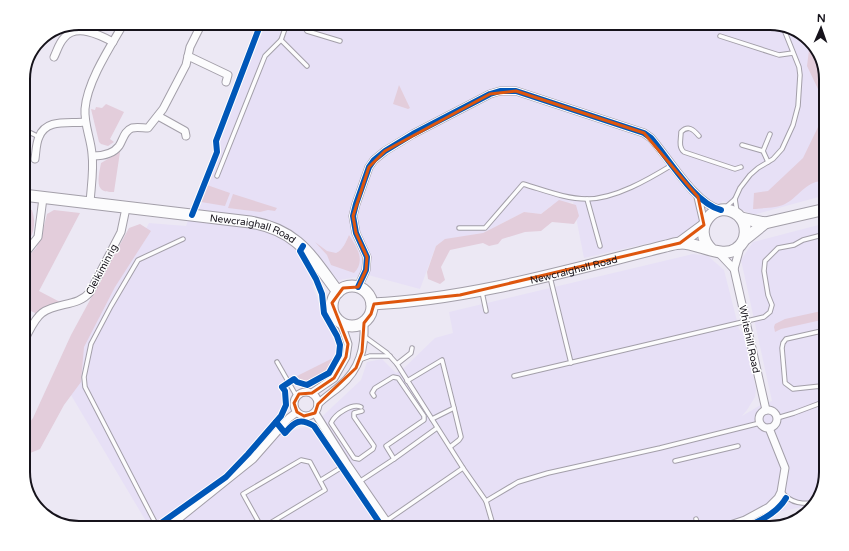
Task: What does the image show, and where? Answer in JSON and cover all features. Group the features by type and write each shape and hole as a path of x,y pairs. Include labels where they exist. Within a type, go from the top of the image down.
{"main road":[{"name":"Newcraighall Road","path":"30,196 266,225 292,238 302,246 312,256 338,292"},
{"path":"798,215 819,207"},
{"name":"Newcraighall Road","path":"372,304 441,298 549,275 680,243 704,224 708,217 722,210 734,213 739,217 765,223 819,211"},
{"path":"739,217 745,228 743,242"},
{"name":"Newcraighall Road","path":"680,243 725,253 731,252 765,223"},
{"path":"704,224 702,233 704,239 707,245 715,251"},
{"path":"350,286 358,287 370,295 372,304 371,314 364,323 358,326 351,326 341,323 335,316 333,311 334,299 338,292 343,288 350,286"}],"street":[{"path":"90,203 93,156 90,138 85,122 87,94 92,81 120,30"},
{"path":"93,156 103,155 119,146 128,131 132,128 148,128 164,109 186,66 190,47 198,30"},
{"path":"64,33 87,31 98,34 113,42"},
{"path":"54,57 61,42 63,33"},
{"path":"188,56 228,75 226,82"},
{"path":"358,287 366,270 368,261 366,252 356,233 353,216 369,167 385,151 402,140 490,94 500,91 516,91 644,133 651,138 698,197 711,206 722,210"},
{"path":"158,116 185,130 186,136"},
{"path":"35,159 39,137 44,130 51,125 85,122"},
{"path":"698,197 704,224"},
{"path":"30,247 38,237 43,198"},
{"name":"Cleikiminrig","path":"30,330 37,318 49,309 85,298 90,292 121,232 126,208"},
{"name":"Whitehill Road","path":"743,242 734,269 766,410"},
{"name":"Whitehill Road","path":"715,251 734,269"},
{"path":"341,323 348,344 346,357 334,378 312,393 302,393 297,397 294,406 297,412 304,416 311,415 315,412 318,404 329,393 341,385 356,368 362,352 365,337 364,323"},
{"path":"312,393 317,398 318,404"},
{"path":"766,410 772,411 777,418 776,423 769,428 764,427 760,423 759,415 766,410"},
{"path":"176,521 253,460 289,418 297,412"},
{"path":"315,412 347,464 386,521"},
{"path":"742,521 769,507 782,492 785,468 769,428"}],"lane":[{"path":"217,176 266,56 281,40 285,30"},
{"path":"306,30 340,40"},
{"path":"722,210 735,199 740,188 750,175 773,159 782,149 793,125 798,106 800,75 785,33"},
{"path":"720,36 779,55 793,53"},
{"path":"281,40 307,66"},
{"path":"699,136 694,129 684,129 681,132 680,146 684,152 735,169 741,167"},
{"path":"30,132 39,137"},
{"path":"768,162 763,151 770,134"},
{"path":"742,145 763,151"},
{"path":"459,228 485,228 524,184 566,197 587,199 616,193 652,177 672,165"},
{"path":"587,199 600,246"},
{"path":"735,199 739,217"},
{"path":"514,376 764,317 770,312 772,305 768,295 764,271 766,261 778,248 794,245 803,240 819,236"},
{"path":"154,521 85,386 84,377 91,344 138,260 182,238"},
{"path":"549,275 570,363"},
{"path":"481,290 486,311"},
{"path":"819,332 786,339 783,342 782,348 785,383 793,389 819,386"},
{"path":"365,337 390,356 397,364 437,428 486,501 492,521"},
{"path":"397,364 411,353 412,348"},
{"path":"359,360 370,356 390,356"},
{"path":"407,381 442,360 461,437 450,447"},
{"path":"277,362 297,397"},
{"path":"374,396 372,393 375,388 393,377 398,378 424,416 424,420 386,446 394,458"},
{"path":"777,418 819,404"},
{"path":"358,406 361,409 354,413 354,417 374,446 373,449 359,459 354,458 331,423 333,419 350,407 358,406"},
{"path":"432,419 454,408"},
{"path":"486,501 518,482 548,473 660,448 760,423"},
{"path":"359,482 437,428"},
{"path":"675,461 738,446"},
{"path":"258,521 243,494 301,460 310,462 326,490 274,521"},
{"path":"320,480 347,464"},
{"path":"386,521 463,468"},
{"path":"782,492 786,498 802,504 807,504"}],"highlighted area":[{"path":"516,91 644,133 698,197 704,225 680,243 460,295 374,304 371,314 364,323 362,352 356,368 318,404 315,413 304,416 297,412 294,403 299,394 312,393 334,378 346,357 348,344 332,303 343,288 358,287 366,270 367,257 356,233 353,216 369,167 385,151 490,94"}],"shaded area":[{"path":"263,30 776,30 792,35 801,41 801,48 808,48 811,52 819,73 819,197 753,215 723,201 684,235 584,258 573,202 552,205 541,214 524,212 483,233 444,240 436,246 420,289 368,275 312,285 338,351 336,361 320,377 309,381 295,378 282,386 285,394 286,405 285,413 281,420 294,430 313,425 361,380 367,362 382,359 396,373 405,367 435,338 453,333 449,312 693,254 708,256 724,270 739,329 744,334 756,389 755,397 742,416 759,406 772,401 741,260 753,242 819,225 819,478 815,491 811,499 804,507 782,511 757,521 146,521 68,390 77,357 149,223 186,226"},
{"path":"808,49 814,57 819,73 819,125 818,89 807,66"},
{"path":"399,85 410,108 408,109 393,104"},
{"path":"106,104 124,112 110,139 114,142 108,146 99,142 91,109 95,110 96,107 102,108"},
{"path":"819,125 819,181 809,185 790,201 782,205 753,209 754,193 768,191 803,158"},
{"path":"120,152 114,192 104,191 101,189 99,184 101,163"},
{"path":"207,185 230,193 225,206 201,202"},
{"path":"233,194 277,208 275,211 268,210 260,212 228,208"},
{"path":"559,200 576,205 579,216 574,224 552,222 541,231 525,232 502,239 498,244 489,246 483,243 450,250 441,267 445,280 440,284 428,279 427,272 436,246 445,239 483,233 524,212 541,214"},
{"path":"30,210 32,210 34,221 30,239"},
{"path":"54,210 80,213 39,291 60,302 37,314 31,311 30,313 30,254 36,248 41,238 47,214"},
{"path":"140,224 151,231 115,287 84,347 81,382 64,405 40,449 30,453 30,422 71,335 129,228"},
{"path":"349,235 355,244 360,259 358,268 354,273 331,265 327,255 315,242 327,251 336,253 342,248"},
{"path":"819,312 819,321 781,329 775,332 775,324 785,319"},
{"path":"337,356 330,368 322,376 308,381 295,378 297,376"}],"cycle path":[{"path":"192,215 217,152 216,141 258,30"},
{"path":"358,287 366,270 367,257 356,233 353,216 369,167 374,160 385,151 413,134 490,94 500,91 516,91 644,133 651,138 692,190 711,206 721,210"},
{"path":"164,521 226,477 248,454 281,416 286,405 285,391 282,387 294,379 297,382 307,385 329,373 339,355 340,345 337,336 324,313 322,294 316,279 300,251 303,246"},
{"path":"276,422 285,433 298,422 305,422 314,426 378,521"},
{"path":"759,521 778,508 786,498"}]}
